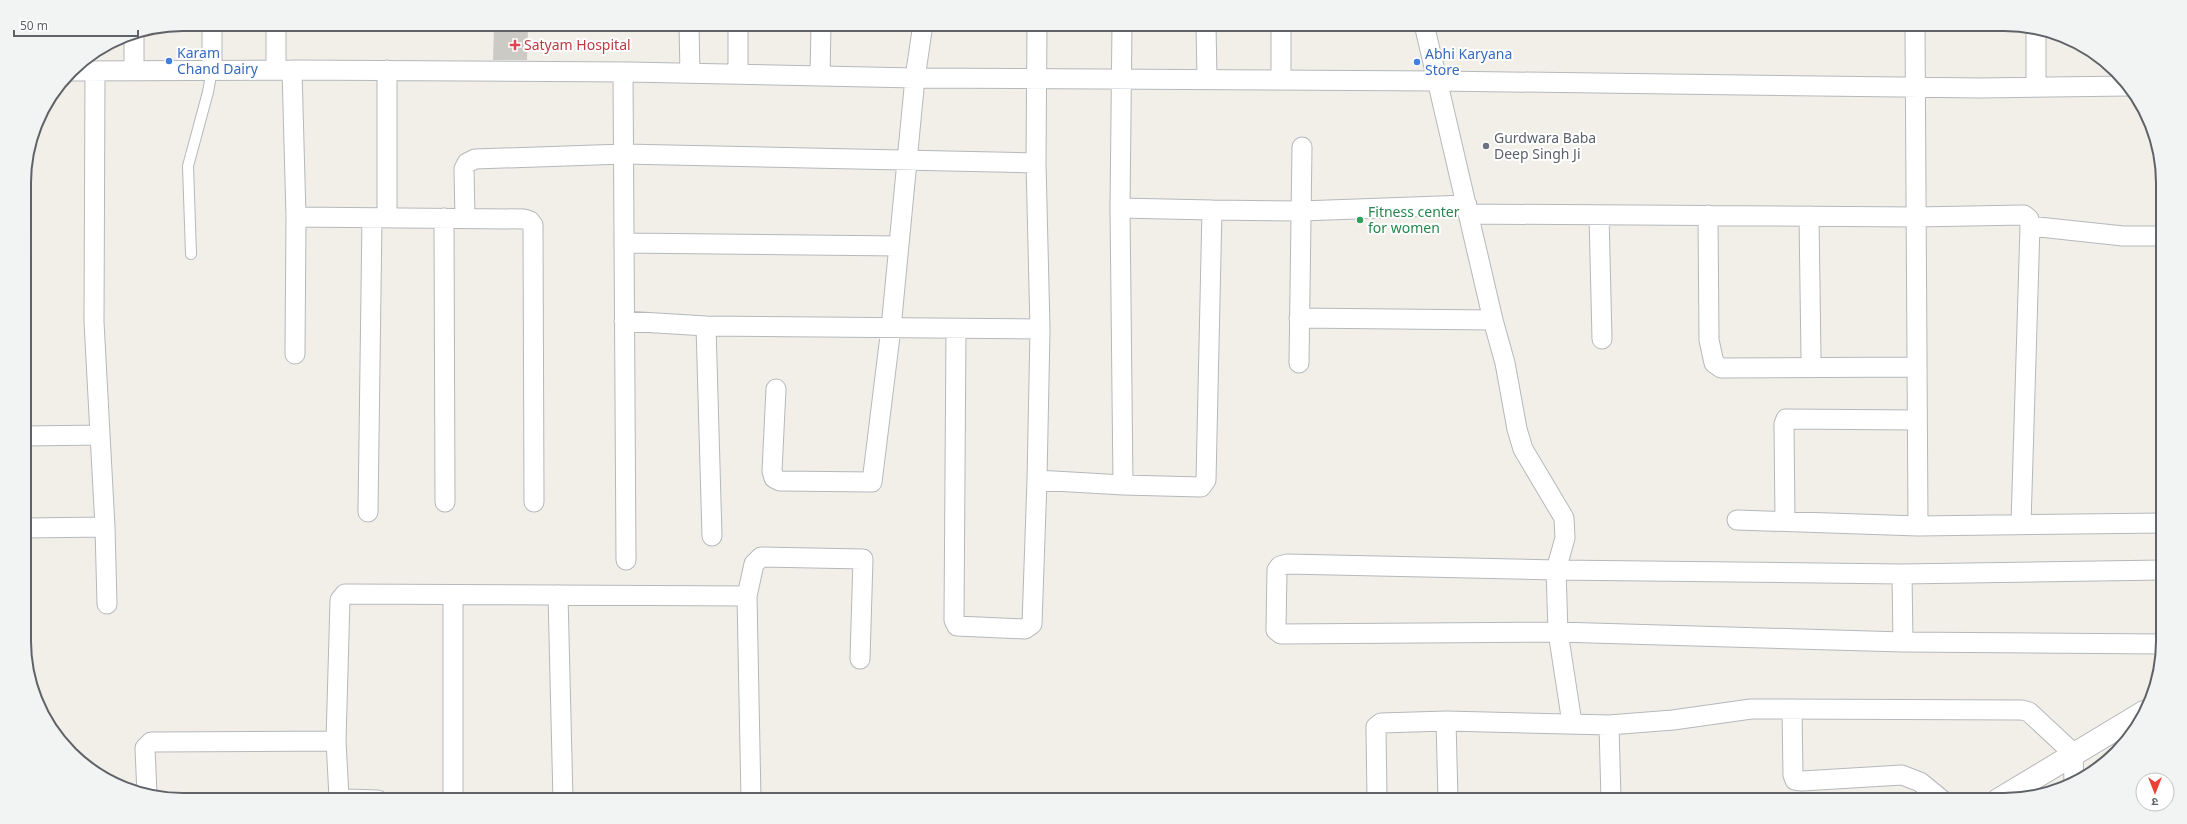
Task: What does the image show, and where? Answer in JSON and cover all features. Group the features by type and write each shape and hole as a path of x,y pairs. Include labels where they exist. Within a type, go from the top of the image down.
{"street":[{"path":"212,31 212,70"},
{"path":"277,31 284,70 296,217 295,354"},
{"path":"689,31 690,73"},
{"path":"738,31 738,74"},
{"path":"820,76 821,31"},
{"path":"776,389 772,472 774,478 780,480 872,482 891,328 915,78 922,31"},
{"path":"956,329 954,620 957,626 1025,629 1032,624 1037,480 1040,329 1036,163 1038,78 1037,31"},
{"path":"1122,31 1120,208 1123,485"},
{"path":"1206,31 1207,79"},
{"path":"1281,31 1281,80"},
{"path":"1426,31 1493,320 1505,363 1519,436 1523,449 1564,518 1565,538 1556,570 1558,632 1572,723"},
{"path":"1915,31 1918,526"},
{"path":"2036,35 2036,87"},
{"path":"134,39 134,71"},
{"path":"368,512 379,218 387,70"},
{"path":"81,71 387,70 690,73 915,78 1438,81 1916,87 2121,86"},
{"path":"95,71 94,322 105,527 107,604"},
{"path":"623,72 626,560"},
{"path":"1299,363 1302,148"},
{"path":"465,218 464,166 470,161 498,158 624,154 1036,163"},
{"path":"1120,208 1212,210 1468,210 1599,215 1916,217 2019,215 2028,218 2030,226 2021,524"},
{"path":"1037,480 1123,485 1198,487 1206,482 1212,210"},
{"path":"1599,215 1602,339"},
{"path":"1708,215 1709,340 1714,364 1721,368 1917,367"},
{"path":"1809,216 1812,357"},
{"path":"296,217 524,219 530,222 532,225 534,502"},
{"path":"444,218 445,502"},
{"path":"2030,226 2123,236 2156,236"},
{"path":"624,243 899,246"},
{"path":"1299,318 1493,320"},
{"path":"624,321 706,326 1040,329"},
{"path":"706,326 712,536"},
{"path":"1785,521 1784,424 1786,419 1917,420"},
{"path":"31,436 100,435"},
{"path":"1737,520 1918,526 2156,523"},
{"path":"31,528 105,527"},
{"path":"751,793 747,596 754,564 761,557 863,559 860,659"},
{"path":"2156,570 1902,574 1556,570 1287,564 1280,566 1277,570 1276,630 1281,634 1558,632 1903,642 2156,644"},
{"path":"1902,574 1903,642"},
{"path":"339,793 336,741 340,600 342,595 349,593 453,596 747,596"},
{"path":"558,595 563,793"},
{"path":"453,596 453,793"},
{"path":"1792,709 1793,776 1795,780 1802,782 1908,776 1920,782 1933,793"},
{"path":"1377,793 1377,724 1446,721 1609,725 1673,720 1731,711 1792,709 2022,710 2029,712 2073,753 2074,776"},
{"path":"2009,793 2073,753 2136,716"},
{"path":"1446,721 1448,793"},
{"path":"1609,725 1611,793"},
{"path":"147,789 145,748 151,742 336,741"}],"lane":[{"path":"191,254 188,166 208,92 212,70"}],"building":[{"path":"494,31 528,31 527,60 493,60"}],"place":[{"name":"Satyam Hospital","path":"515,45"},
{"name":"Karam Chand Dairy","path":"169,61"},
{"name":"Abhi Karyana Store","path":"1417,62"},
{"name":"Gurdwara Baba Deep Singh Ji","path":"1486,146"},
{"name":"Fitness center for women","path":"1360,220"}]}
